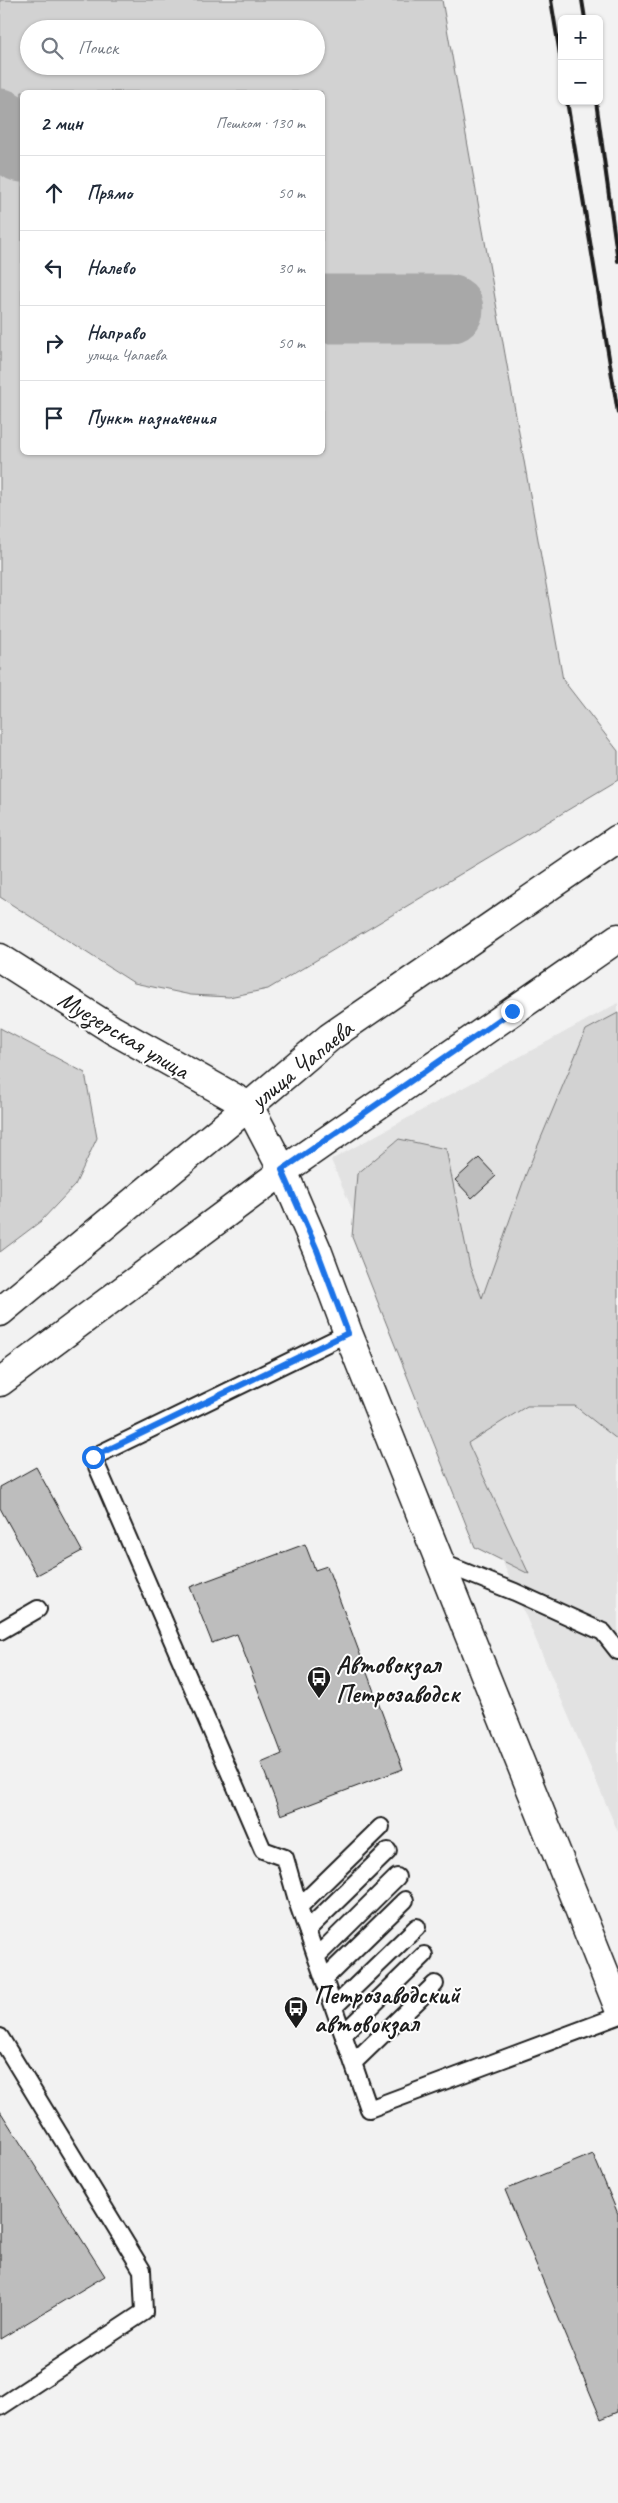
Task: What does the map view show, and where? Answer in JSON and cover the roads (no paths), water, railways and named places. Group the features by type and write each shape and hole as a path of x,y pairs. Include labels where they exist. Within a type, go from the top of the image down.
{"main road":[{"name":"улица Чапаева","path":"0,1312 330,1037 618,839"},
{"path":"0,1382 282,1170 618,938"},
{"name":"Муезерская улица","path":"0,958 113,1030 249,1106"},
{"path":"249,1106 282,1170 317,1250 348,1333 440,1562 611,1967 618,2006"}],"lane":[{"path":"348,1333 93,1457 263,1850 285,1858 299,1907 369,2109 618,2016"},
{"path":"440,1562 515,1592 603,1632 618,1651"},
{"path":"0,1631 38,1609"},
{"path":"299,1907 381,1827"},
{"path":"307,1930 388,1851"},
{"path":"316,1957 397,1877"},
{"path":"324,1979 405,1900"},
{"path":"334,2007 417,1927"},
{"path":"343,2034 424,1955"},
{"path":"353,2063 435,1984"},
{"path":"0,2038 142,2270 144,2312 0,2407"}],"waterway":[{"path":"0,123 20,146"},
{"path":"325,309 449,309"}],"railway":[{"path":"551,0 561,60"},
{"path":"582,0 584,15"},
{"path":"568,105 618,413"},
{"path":"597,105 618,261"}],"place":[{"name":"Автовокзал Петрозаводск","path":"319,1699"},
{"name":"Петрозаводский автовокзал","path":"296,2029"}]}
